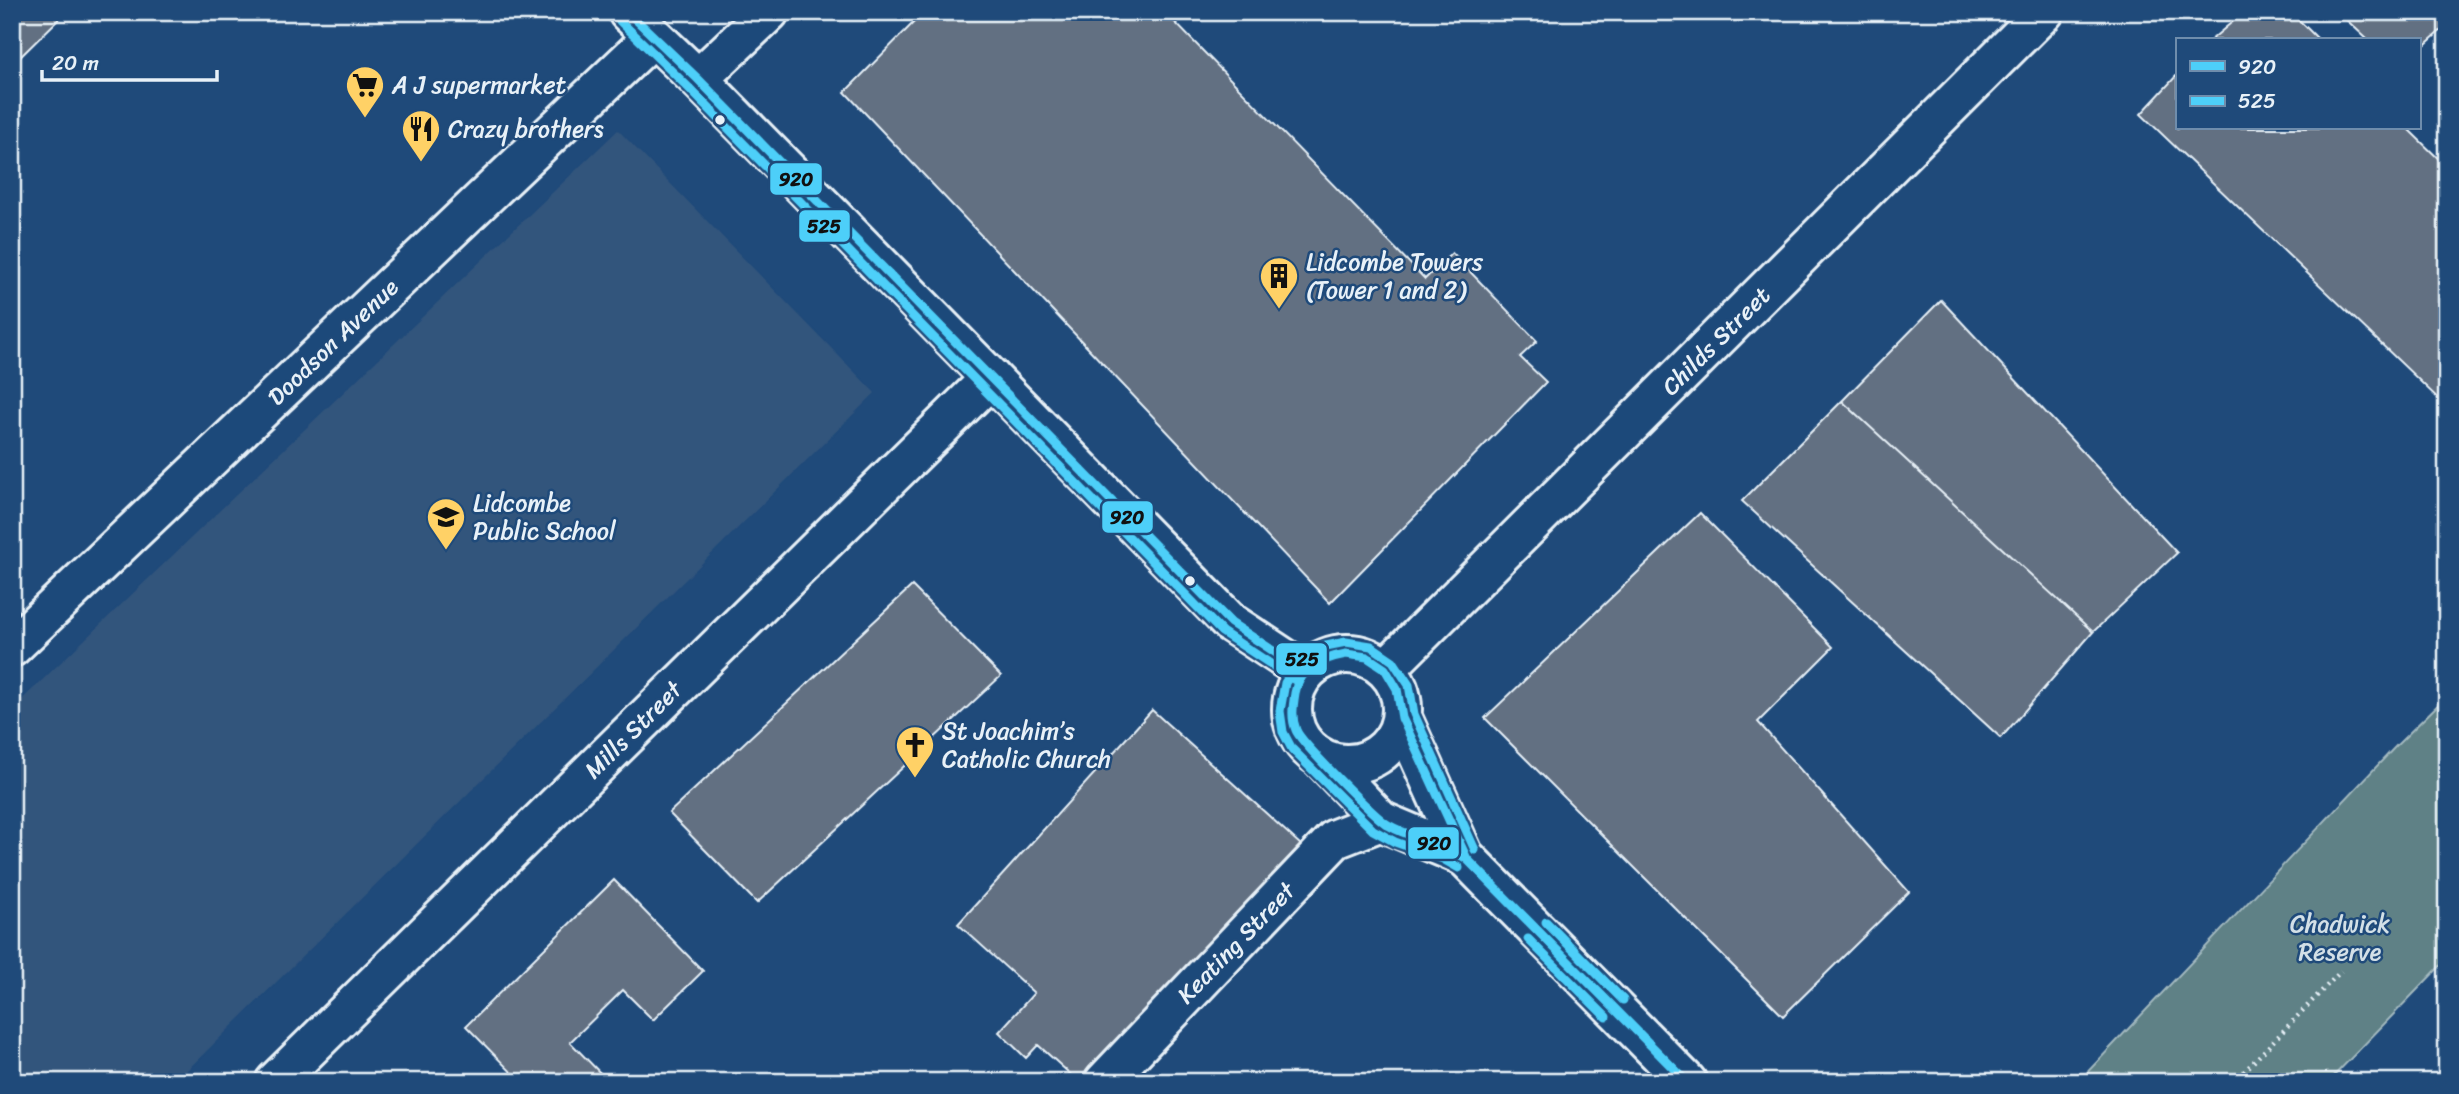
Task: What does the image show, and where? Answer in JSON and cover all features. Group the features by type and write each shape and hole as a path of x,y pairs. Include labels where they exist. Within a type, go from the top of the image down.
{"street":[{"path":"698,79 769,12"},
{"name":"Childs Street","path":"1386,669 2045,12"},
{"path":"640,25 698,79 1231,623 1306,672"},
{"name":"Doodson Avenue","path":"12,647 640,25"},
{"name":"Mills Street","path":"275,1082 991,378"},
{"path":"1322,759 1338,765 1371,760 1385,750 1396,736 1402,718 1402,701 1397,684 1386,669 1371,659 1354,654 1336,654 1320,661 1306,672 1297,686 1292,702 1292,719 1297,736 1381,821 1464,856"},
{"path":"1402,718 1464,856 1687,1082"},
{"name":"Keating Street","path":"1104,1082 1335,839 1381,821"}],"path":[{"path":"2234,1082 2341,971"}],"shaded area":[{"name":"Lidcombe Public School","path":"618,130 875,393 175,1082 12,1082 12,709"}],"green space":[{"name":"Chadwick Reserve","path":"2447,696 2447,959 2328,1082 2078,1082 2395,747"}],"building":[{"path":"12,12 66,12 12,65"},
{"name":"Lidcombe Towers (Tower 1 and 2)","path":"924,12 1165,12 1425,279 1452,253 1537,341 1520,357 1546,382 1330,603 845,92"},
{"path":"2244,12 2291,12 2317,38 2213,38"},
{"path":"2338,12 2447,12 2447,25 2420,49 2420,38 2366,38"},
{"path":"2176,76 2176,130 2409,130 2447,167 2447,407 2141,114"},
{"path":"1941,300 2177,553 2093,632 1842,401"},
{"path":"1842,401 2093,632 2001,738 1742,501"},
{"path":"1700,513 1833,647 1758,722 1909,892 1783,1016 1485,718"},
{"path":"912,586 1001,676 757,903 669,813"},
{"path":"1152,710 1301,845 1086,1082 1079,1082 1038,1045 1026,1058 999,1032 1034,993 958,924"},
{"path":"614,880 703,971 653,1020 623,990 570,1042 609,1082 521,1082 466,1026"}],"transit line":[{"name":"920","path":"628,12 698,79 1231,623 1305,672"},
{"name":"525","path":"620,21 689,88 1222,632 1298,682"},
{"name":"525","path":"1459,868 1373,830 1292,749 1283,732 1280,711 1285,683 1300,660 1321,647 1346,642 1371,646 1393,661 1409,685 1414,714 1475,850"},
{"name":"920","path":"1346,654 1367,657 1385,669 1397,689 1402,718 1467,859 1388,825 1339,779 1296,730 1293,707 1297,684 1314,666 1329,658 1346,654"},
{"name":"920","path":"1467,859 1537,930"},
{"name":"920","path":"1467,859 1537,930"},
{"name":"525","path":"1546,922 1623,1000"},
{"name":"920","path":"1537,930 1614,1008"},
{"name":"920","path":"1537,930 1614,1008"},
{"name":"525","path":"1528,939 1606,1017"},
{"name":"920","path":"1614,1008 1687,1082"},
{"name":"920","path":"1614,1008 1687,1082"}],"place":[{"name":"A J supermarket","path":"365,119"},
{"name":"Crazy brothers","path":"421,163"},
{"name":"Lidcombe Towers (Tower 1 and 2)","path":"1279,310"},
{"name":"Lidcombe Public School","path":"446,551"},
{"name":"St Joachim’s Catholic Church","path":"915,779"}]}
